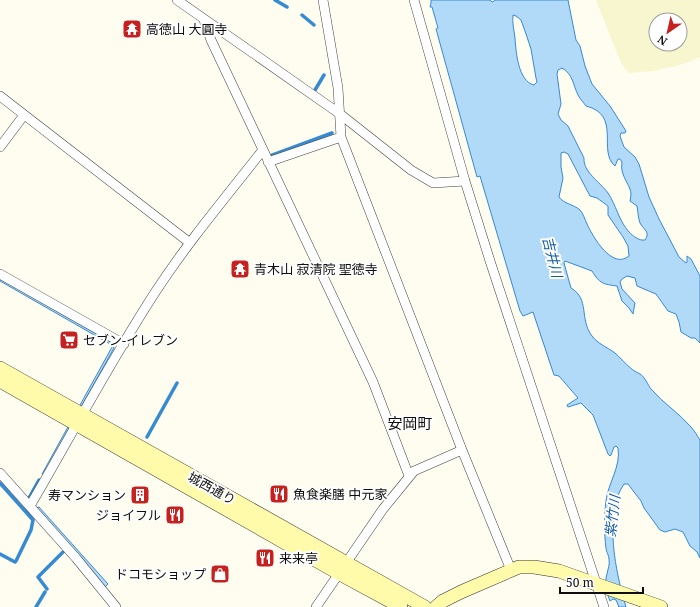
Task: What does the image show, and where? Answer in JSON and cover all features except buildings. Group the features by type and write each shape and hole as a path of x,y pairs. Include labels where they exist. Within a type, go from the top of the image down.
{"street":[{"path":"177,0 340,114 411,170 433,183 464,180"},
{"path":"323,0 338,88 341,137 462,450 512,570"},
{"path":"414,0 464,180 599,585 604,607"},
{"path":"204,20 211,40 262,151 373,382 409,476"},
{"path":"0,96 190,243"},
{"path":"0,147 24,115"},
{"path":"268,162 341,137"},
{"path":"30,506 156,292 190,243 262,151"},
{"path":"0,274 124,344"},
{"name":"城西通り","path":"0,368 80,420 343,569 400,607"},
{"name":"城西通り","path":"0,381 80,420"},
{"path":"316,607 384,509 409,476 414,471 462,450"},
{"path":"0,472 76,558 116,607"},
{"path":"436,607 443,601 461,592 519,567 526,567 558,571 661,607"},
{"name":"城西通り","path":"343,569 425,607"}],"green space":[{"path":"596,0 700,0 700,57 676,66 653,71 628,72 621,63"}],"water":[{"path":"431,0 489,0 493,2 495,0 568,0 576,40 580,46 585,66 592,84 610,106 626,131 625,133 621,133 620,136 624,147 635,157 639,164 649,197 679,257 686,263 687,256 691,259 700,276 700,343 695,338 691,338 681,332 676,314 668,311 656,294 637,286 635,278 627,276 620,282 622,289 635,303 633,314 622,301 617,286 602,283 597,279 592,271 565,261 564,263 571,288 577,293 583,304 588,330 594,339 615,353 633,370 642,375 651,389 694,430 700,440 700,558 697,552 690,546 683,532 675,529 665,532 660,530 628,484 624,484 618,497 614,511 613,544 615,561 626,607 619,607 616,600 613,599 610,601 606,584 609,556 606,549 605,507 607,494 618,462 618,448 616,446 614,447 611,455 610,456 608,454 593,415 581,403 568,407 567,405 578,398 559,376 554,375 533,312 523,316 520,311 480,176 477,177 436,29 438,28 432,7 430,7","holes":["513,15 521,20 531,49 537,82 534,85 524,78 521,72 516,51","562,68 566,70 578,95 586,106 597,111 603,117 606,125 610,159 615,166 618,159 622,162 622,172 631,192 630,201 637,206 640,223 647,233 645,240 636,238 626,228 608,193 586,168 584,158 568,126 561,120 558,114 561,104 557,74 558,70","564,152 568,154 590,196 597,198 608,206 608,215 628,246 629,256 623,259 616,259 604,250 598,244 580,210 563,201 559,197 563,178 561,153"]},
{"path":"0,279 112,343 114,348 43,475 42,474 112,347 110,344 0,281"},
{"path":"39,507 108,584 105,587 38,512 30,514 26,510"}],"waterway":[{"path":"275,0 287,7"},
{"path":"302,15 314,25"},
{"path":"315,90 324,75"},
{"path":"270,156 332,133"},
{"path":"147,437 177,383"},
{"path":"29,498 39,480"},
{"path":"0,483 33,520 31,530 16,561 15,562 0,554"},
{"path":"47,589 38,577 63,552"},
{"path":"36,607 45,592"}],"place":[{"name":"高徳山 大圓寺","path":"132,29"},
{"name":"青木山 寂清院 聖徳寺","path":"240,269"},
{"name":"セブン-イレブン","path":"69,340"},
{"name":"魚食楽膳 中元家","path":"279,494"},
{"name":"寿マンション","path":"140,495"},
{"name":"ジョイフル","path":"175,515"},
{"name":"来来亭","path":"265,558"},
{"name":"ドコモショップ","path":"220,574"}],"district":[{"name":"安岡町","path":"410,423"}],"water label":[{"name":"吉井川","path":"553,257"},
{"name":"紫竹川","path":"612,516"}]}
